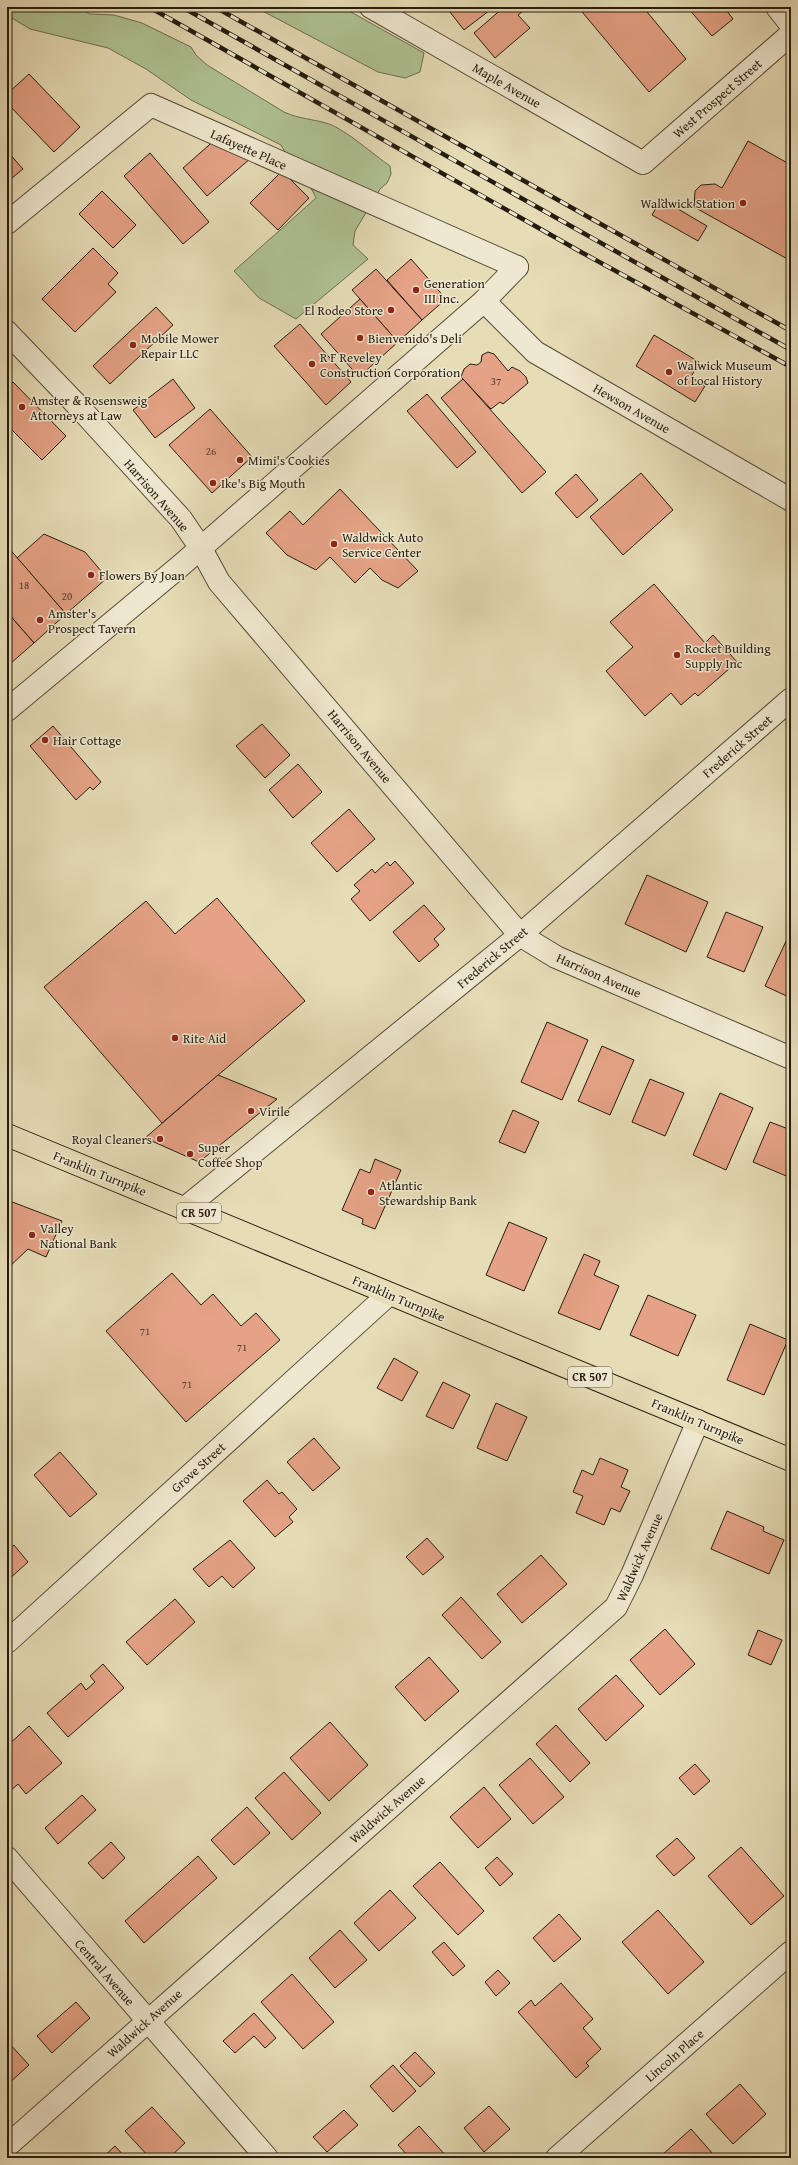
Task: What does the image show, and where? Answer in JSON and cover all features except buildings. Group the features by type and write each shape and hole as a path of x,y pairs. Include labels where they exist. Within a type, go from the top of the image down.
{"main road":[{"name":"Franklin Turnpike","path":"7,1135 791,1460"}],"street":[{"name":"Maple Avenue","path":"371,7 643,163"},
{"path":"777,7 791,25"},
{"name":"West Prospect Street","path":"643,163 791,34"},
{"name":"Lafayette Place","path":"7,223 151,105 517,267 484,301"},
{"path":"7,710 200,547 484,301"},
{"name":"Hewson Avenue","path":"484,301 535,352 791,500"},
{"name":"Harrison Avenue","path":"7,332 78,406 181,518 200,547 219,582 520,935 556,957 791,1058"},
{"name":"Frederick Street","path":"185,1208 520,935 791,699"},
{"name":"Grove Street","path":"7,1642 389,1294"},
{"name":"Waldwick Avenue","path":"7,2146 147,2020 616,1607 635,1568 698,1421"},
{"name":"Central Avenue","path":"7,1858 267,2158"},
{"name":"Lincoln Place","path":"557,2158 791,1952"}],"green space":[{"path":"7,7 77,7 90,14 114,15 142,23 191,47 196,55 207,65 284,112 329,124 352,137 390,166 391,174 387,183 380,189 355,231 353,245 368,259 296,319 259,298 234,271 316,198 312,190 296,171 281,145 191,100 146,69 108,48 30,29 7,15"},
{"path":"255,7 342,7 424,53 420,72 405,78 378,72"}],"railway":[{"path":"149,7 581,252 791,367"},
{"path":"182,7 791,350"},
{"path":"215,7 791,331"}],"place":[{"name":"Waldwick Station","path":"743,203"},
{"name":"Generation III Inc.","path":"416,290"},
{"name":"El Rodeo Store","path":"391,310"},
{"name":"Bienvenido's Deli","path":"360,338"},
{"name":"Mobile Mower Repair LLC","path":"133,345"},
{"name":"R F Reveley Construction Corporation","path":"312,364"},
{"name":"Walwick Museum of Local History","path":"669,372"},
{"name":"Amster & Rosensweig Attorneys at Law","path":"22,407"},
{"name":"Mimi's Cookies","path":"240,460"},
{"name":"Ike's Big Mouth","path":"213,483"},
{"name":"Waldwick Auto Service Center","path":"334,544"},
{"name":"Flowers By Joan","path":"91,575"},
{"name":"Amster's Prospect Tavern","path":"40,620"},
{"name":"Rocket Building Supply Inc","path":"677,655"},
{"name":"Hair Cottage","path":"45,740"},
{"name":"Rite Aid","path":"175,1038"},
{"name":"Virile","path":"251,1111"},
{"name":"Royal Cleaners","path":"160,1139"},
{"name":"Super Coffee Shop","path":"190,1154"},
{"name":"Atlantic Stewardship Bank","path":"371,1192"},
{"name":"Valley National Bank","path":"32,1235"}]}
